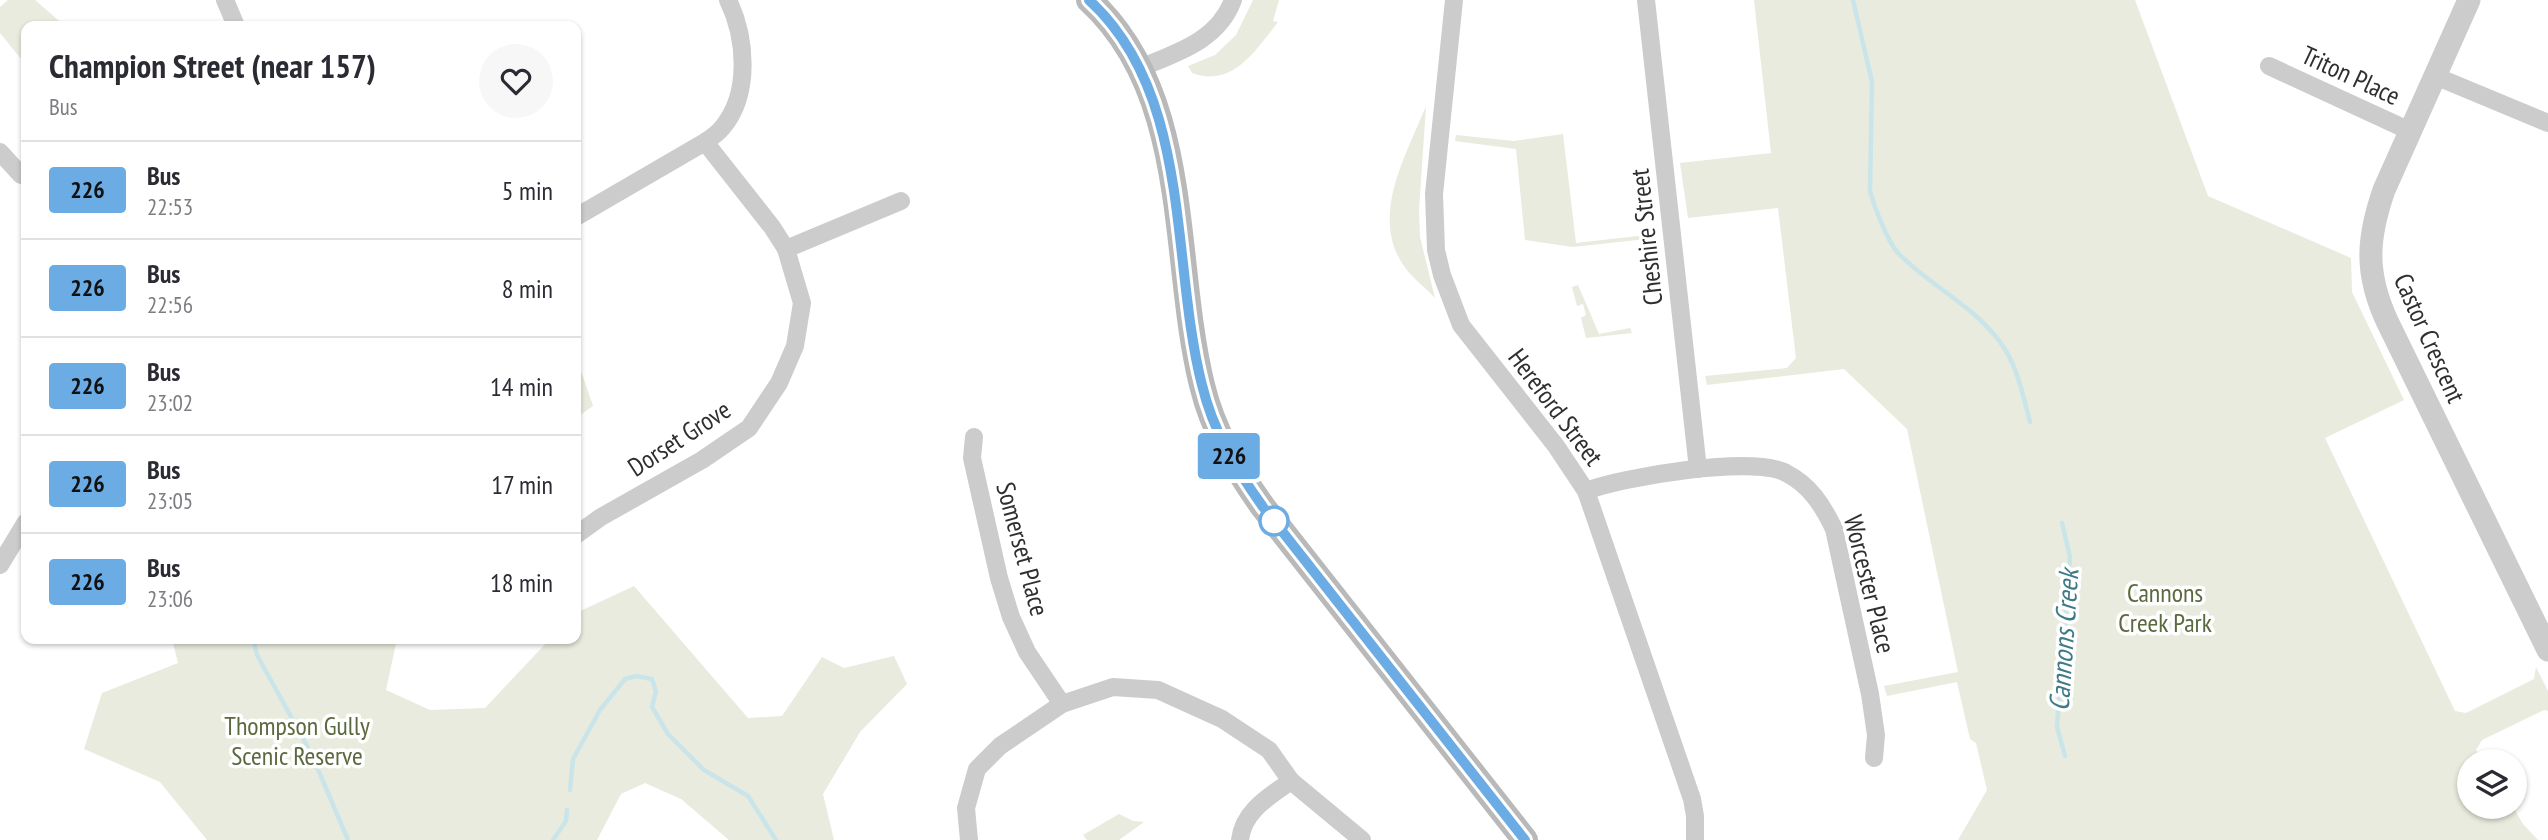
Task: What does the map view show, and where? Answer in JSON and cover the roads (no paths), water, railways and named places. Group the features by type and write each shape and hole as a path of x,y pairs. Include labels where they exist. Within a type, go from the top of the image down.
{"main road":[{"path":"1089,0 1109,21 1140,68 1163,133 1196,357 1210,412 1222,442 1263,507 1516,837"}],"street":[{"path":"225,0 234,21"},
{"path":"581,214 705,142 723,127 738,97 744,68 741,39 729,0"},
{"path":"1140,68 1182,52 1212,33 1233,0"},
{"name":"Hereford Street","path":"1454,0 1434,194 1436,250 1442,275 1461,325 1556,446 1586,491 1692,799 1695,840"},
{"name":"Cheshire Street","path":"1646,0 1698,469"},
{"name":"Castor Crescent","path":"2469,0 2375,216 2370,264 2379,304 2407,362 2540,612 2548,650"},
{"name":"Triton Place","path":"2269,66 2410,131"},
{"path":"2435,76 2548,123"},
{"name":"Dorset Grove","path":"581,532 601,517 702,460 749,428 779,383 795,346 802,303 786,249 772,227 705,142"},
{"path":"0,152 21,176"},
{"path":"786,249 901,201"},
{"name":"Somerset Place","path":"974,437 972,458 999,578 1011,617 1027,652 1062,705"},
{"name":"Worcester Place","path":"1586,491 1634,478 1698,469 1751,467 1785,472 1809,489 1823,506 1834,529 1870,694 1876,735 1874,758"},
{"path":"0,565 21,530"},
{"path":"969,840 967,808 977,769 1000,746 1062,705 1113,687 1158,690 1222,719 1269,750 1291,781 1362,840"},
{"path":"1240,840 1241,831 1257,805 1291,781"}],"waterway":[{"name":"Cannons Creek","path":"1853,0 1872,82 1870,191 1882,224 1899,254 1977,317 2000,342 2015,370 2030,422"},
{"name":"Cannons Creek","path":"2062,523 2070,557 2057,727 2065,756"},
{"path":"254,644 257,655 311,753 348,840"},
{"path":"570,790 573,759 600,710 625,679 636,676 652,679 656,691 652,707 668,734 704,770 748,796 776,840"},
{"path":"553,840 566,821 567,810"}],"park label":[{"name":"Cannons Creek Park","path":"2165,607"},
{"name":"Thompson Gully Scenic Reserve","path":"297,740"}]}
